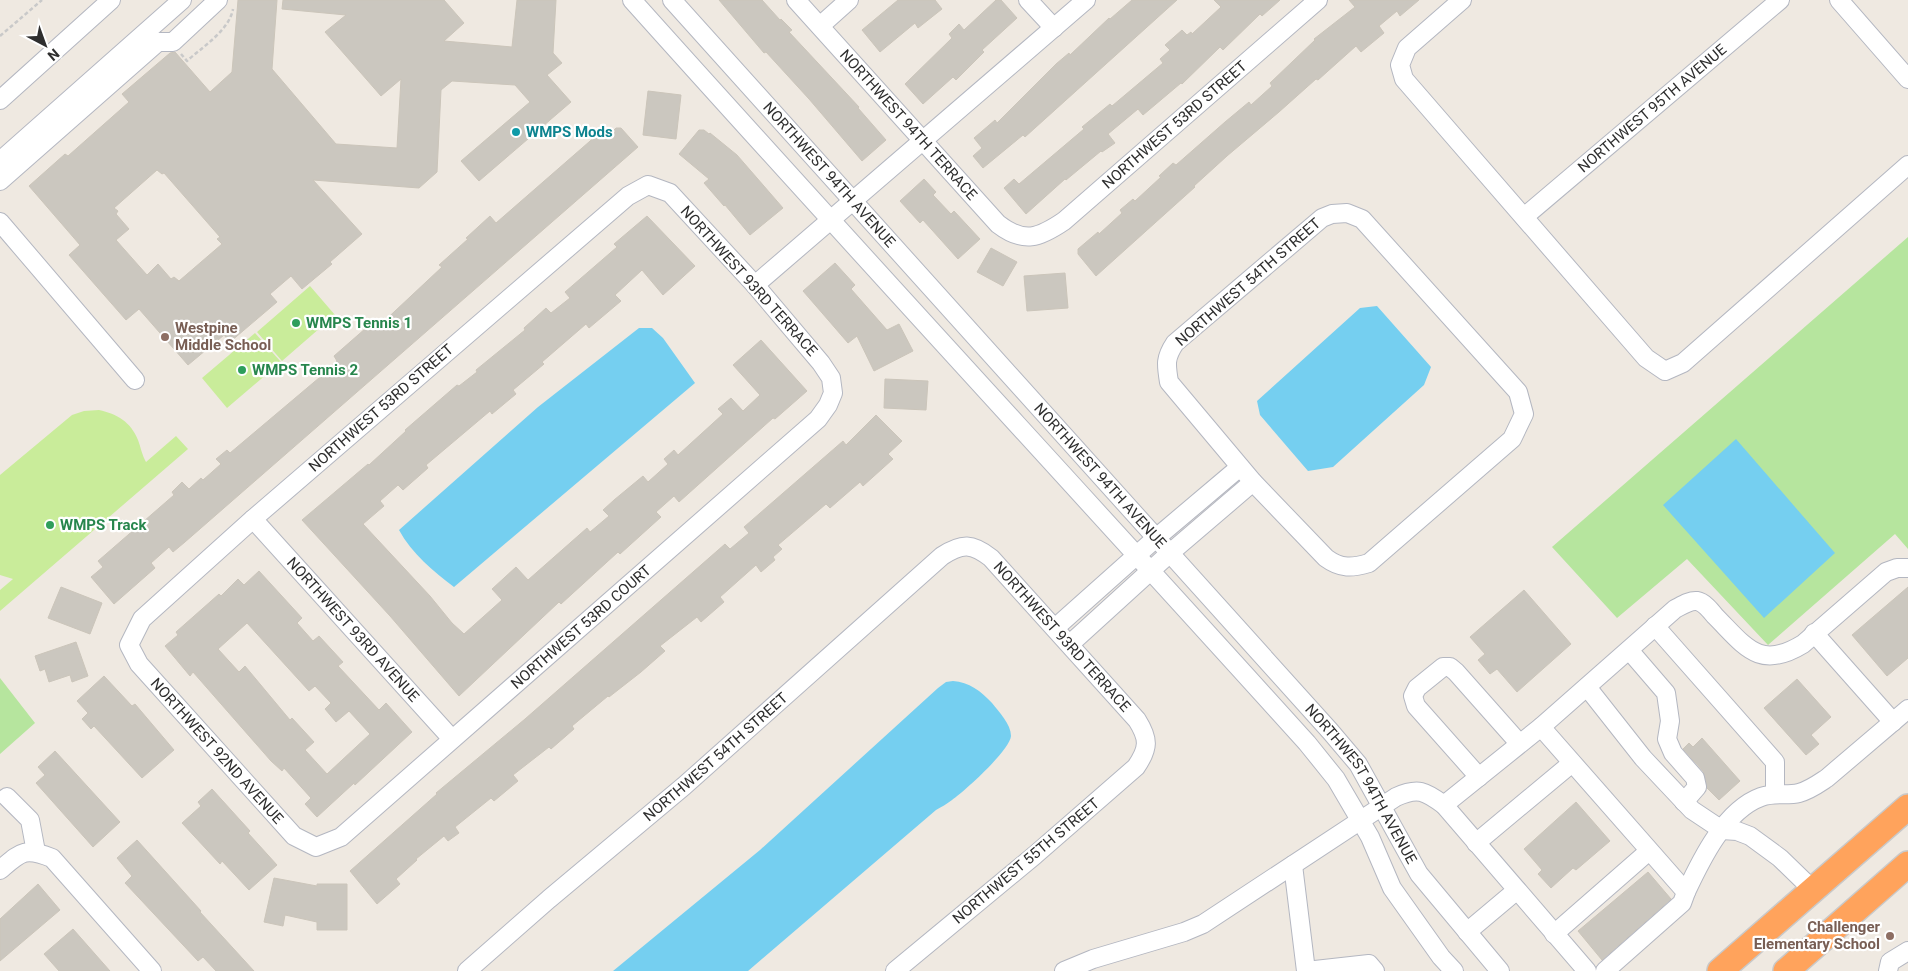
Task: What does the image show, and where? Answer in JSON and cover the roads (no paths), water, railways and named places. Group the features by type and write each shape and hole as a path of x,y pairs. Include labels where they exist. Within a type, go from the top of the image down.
{"highway":[{"path":"1720,971 1908,807"},
{"path":"1786,971 1908,864"}],"street":[{"path":"0,100 110,0"},
{"path":"0,161 182,0"},
{"name":"NORTHWEST 94TH AVENUE","path":"632,0 1307,743 1336,779 1370,837 1392,888 1441,957 1454,971"},
{"name":"NORTHWEST 94TH AVENUE","path":"672,0 1358,764 1419,874 1500,971"},
{"name":"NORTHWEST 94TH TERRACE","path":"796,0 998,224 1010,233 1027,238"},
{"path":"820,26 850,0"},
{"path":"1028,0 1054,28"},
{"path":"755,285 1086,0"},
{"name":"NORTHWEST 53RD STREET","path":"1027,238 1047,233 1064,221 1318,0"},
{"path":"1462,0 1407,48 1400,65 1404,79 1646,358 1665,371 1683,363 1908,166"},
{"name":"NORTHWEST 95TH AVENUE","path":"1524,217 1780,0"},
{"path":"1839,0 1908,80"},
{"path":"0,181 158,42 173,42 226,1"},
{"name":"NORTHWEST 53RD STREET","path":"129,645 142,619 253,519 628,196 648,185"},
{"name":"NORTHWEST 93RD TERRACE","path":"648,185 670,193 755,285 821,364 831,378 833,393"},
{"name":"NORTHWEST 54TH STREET","path":"1240,466 1169,382 1167,369 1168,354 1175,343 1322,218 1332,214 1347,213 1362,218 1518,392 1524,414 1512,439 1369,563 1354,567 1336,565 1326,558 1253,482"},
{"path":"0,222 135,380"},
{"name":"NORTHWEST 53RD COURT","path":"316,846 341,837 818,419 828,405 833,393"},
{"path":"1055,628 1137,554 1240,466 1253,482 1170,553 1070,644"},
{"name":"NORTHWEST 93RD AVENUE","path":"253,519 452,739"},
{"name":"NORTHWEST 93RD TERRACE","path":"964,546 974,547 991,558 1137,720 1144,732 1147,743"},
{"name":"NORTHWEST 54TH STREET","path":"467,971 549,899 684,786 942,556 964,546"},
{"path":"1444,805 1518,743 1541,727 1675,609 1697,601 1706,606 1739,641 1760,656 1778,656 1791,651 1886,572 1897,568 1908,568"},
{"path":"1655,626 1776,762 1775,793"},
{"path":"1814,633 1893,722"},
{"name":"NORTHWEST 92ND AVENUE","path":"129,645 139,664 294,836 316,846"},
{"path":"1628,650 1666,693 1670,721 1668,739 1672,753 1695,778 1698,787 1684,802"},
{"path":"1478,777 1416,706 1413,696 1416,688 1443,667 1450,667 1518,743"},
{"path":"1587,687 1643,758 1692,810 1722,830 1736,831 1750,836 1780,858 1814,890"},
{"path":"1605,971 1682,903 1697,869 1722,830 1746,805 1760,797 1775,793 1798,794 1814,787 1908,709"},
{"path":"1541,727 1686,892"},
{"path":"1643,758 1668,739"},
{"name":"NORTHWEST 55TH STREET","path":"895,971 1035,855 1136,767 1144,756 1147,743"},
{"path":"1476,843 1572,763"},
{"path":"1064,971 1093,959 1184,932 1203,924 1382,807 1408,792 1422,791 1444,805 1587,971"},
{"path":"7,798 30,820 36,852"},
{"path":"1554,934 1649,851"},
{"path":"0,870 20,853 36,852 52,858 152,971"},
{"path":"1293,864 1306,971 1369,964 1375,971"},
{"path":"1467,932 1517,890"},
{"path":"1888,971 1890,962 1908,951"}],"water":[{"path":"1377,306 1431,367 1424,385 1333,467 1308,471 1260,415 1257,401 1360,308"},
{"path":"639,328 652,328 663,338 695,383 454,587 410,547 399,530 538,407"},
{"path":"1736,439 1835,553 1764,618 1663,505"},
{"path":"953,681 969,685 984,695 1004,718 1011,736 1003,751 967,788 936,810 748,971 613,971 760,850 938,688 946,682"}],"place":[{"name":"WMPS Mods","path":"516,132"},
{"name":"WMPS Tennis 1","path":"296,323"},
{"name":"Westpine Middle School","path":"165,337"},
{"name":"WMPS Tennis 2","path":"242,370"},
{"name":"WMPS Track","path":"50,525"},
{"name":"Challenger Elementary School","path":"1890,936"}]}
